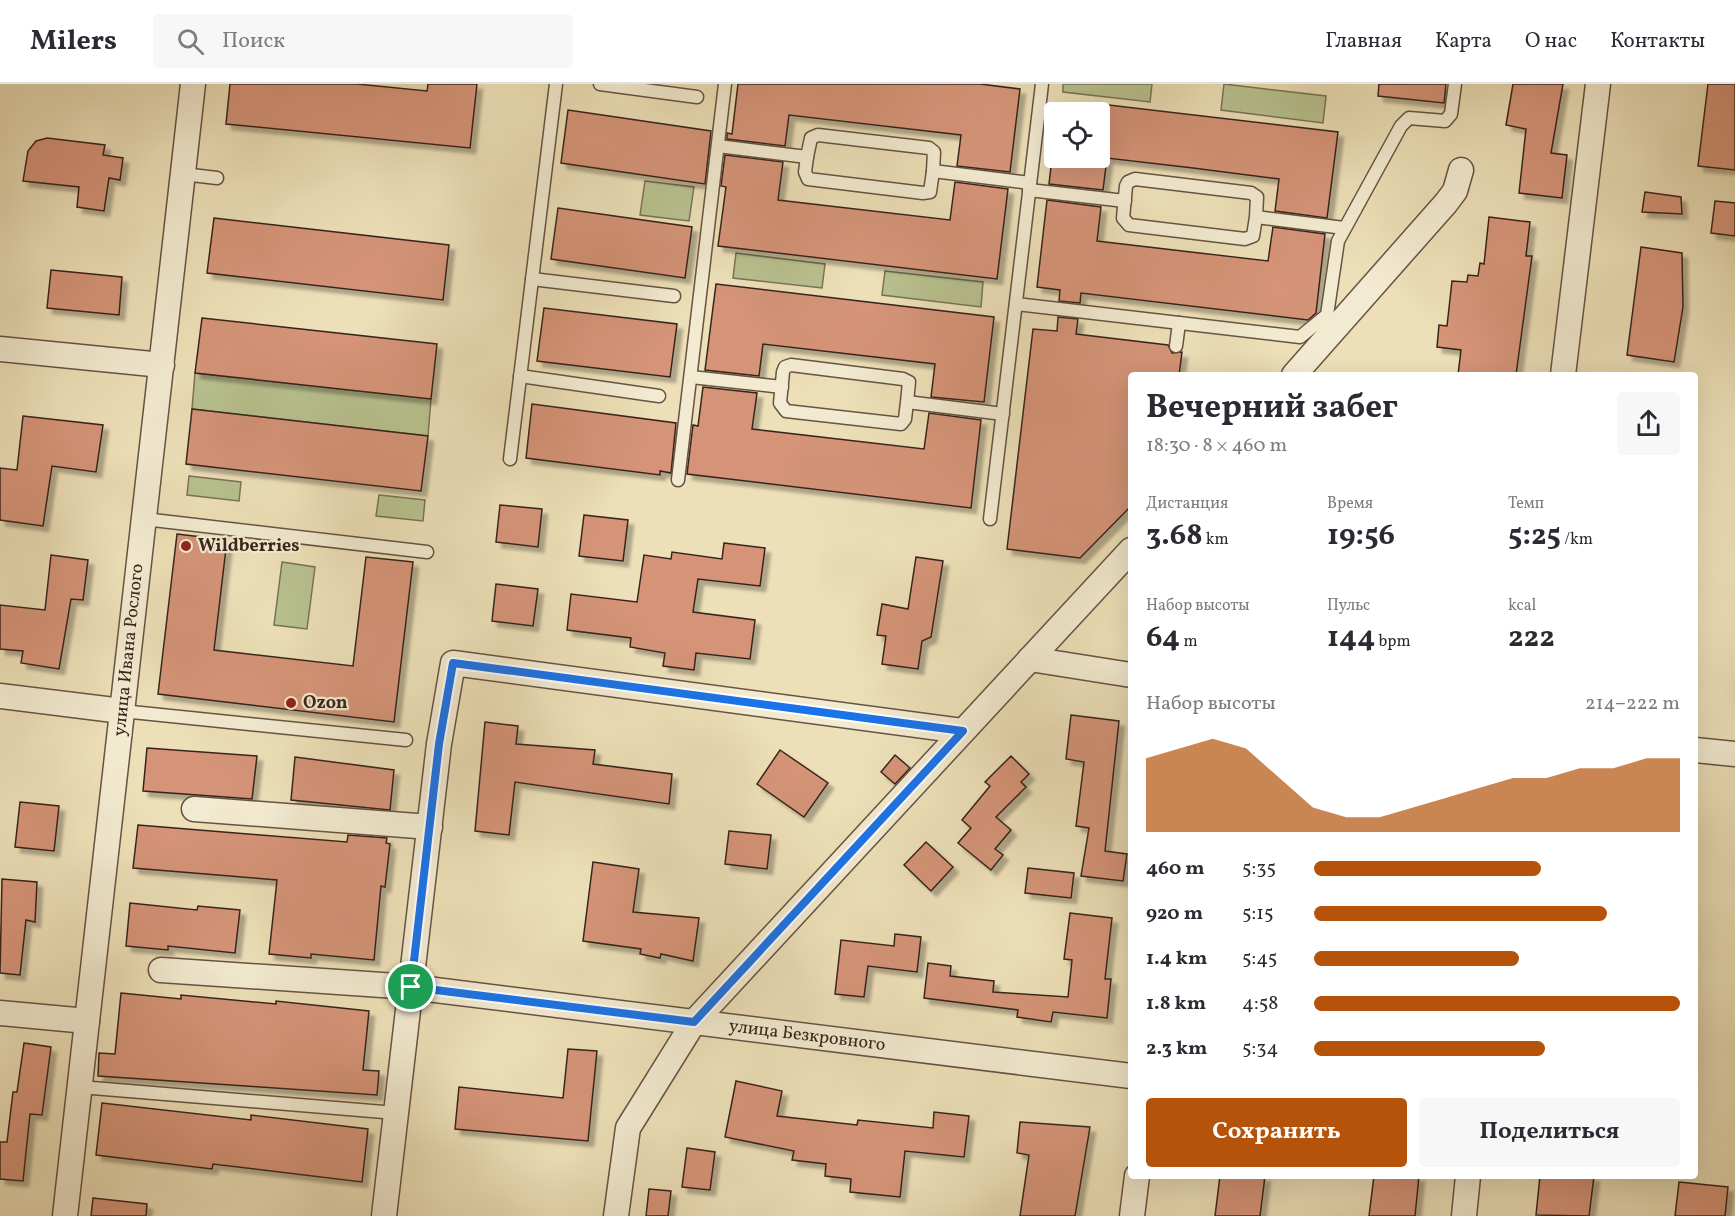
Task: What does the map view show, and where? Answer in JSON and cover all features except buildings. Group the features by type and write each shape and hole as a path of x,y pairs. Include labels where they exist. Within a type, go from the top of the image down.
{"street":[{"name":"улица Ивана Рослого","path":"65,1216 193,84"},
{"path":"1563,372 1598,84"},
{"path":"1297,372 1446,203 1455,190 1461,170"},
{"path":"0,349 162,365"},
{"path":"616,1216 628,1128 694,1022 1128,553"},
{"path":"1030,659 1128,675"},
{"path":"384,1216 439,744 453,663 963,731"},
{"path":"0,696 122,711"},
{"path":"1698,750 1735,754"},
{"path":"194,809 430,827"},
{"name":"улица Безкровного","path":"161,970 411,987 1128,1076"},
{"path":"0,1012 87,1021"},
{"path":"1132,1216 1137,1179"},
{"path":"1464,1216 1468,1179"}],"lane":[{"path":"510,459 556,84"},
{"path":"600,84 697,97"},
{"path":"678,480 725,84"},
{"path":"990,519 1042,84"},
{"path":"1016,304 1294,337 1305,334 1327,315 1336,250 1344,228 1405,121 1414,118 1445,121 1451,114 1455,84"},
{"path":"814,135 932,149 934,152 930,192 912,192 812,180 806,176 807,157 809,142 814,135"},
{"path":"718,146 807,157"},
{"path":"933,171 1125,201"},
{"path":"183,174 217,178"},
{"path":"1132,180 1255,194 1257,197 1256,217 1253,236 1249,239 1129,225 1123,221 1126,186 1132,180"},
{"path":"1256,217 1344,228"},
{"path":"532,279 674,296"},
{"path":"1176,346 1179,323"},
{"path":"788,365 906,379 909,382 907,402 905,419 901,424 782,410 780,406 783,372 788,365"},
{"path":"520,376 659,396"},
{"path":"691,376 782,387"},
{"path":"907,402 1003,414"},
{"path":"144,519 427,552"},
{"path":"122,711 406,740"},
{"path":"80,1087 396,1113"}],"green space":[{"path":"1063,84 1152,84 1150,102 1063,92"},
{"path":"1224,84 1326,96 1323,123 1221,110"},
{"path":"645,181 694,187 689,221 640,215"},
{"path":"736,253 825,264 822,288 733,278"},
{"path":"885,271 983,282 981,307 882,295"},
{"path":"195,373 431,399 428,436 192,409"},
{"path":"189,476 241,482 239,501 187,495"},
{"path":"379,495 425,500 423,521 376,516"},
{"path":"282,562 315,567 307,629 274,625"}],"place":[{"name":"Wildberries","path":"186,546"},
{"name":"Ozon","path":"291,703"}],"route":[{"path":"453,663 963,731 694,1022 411,987 439,744 453,663"}]}
